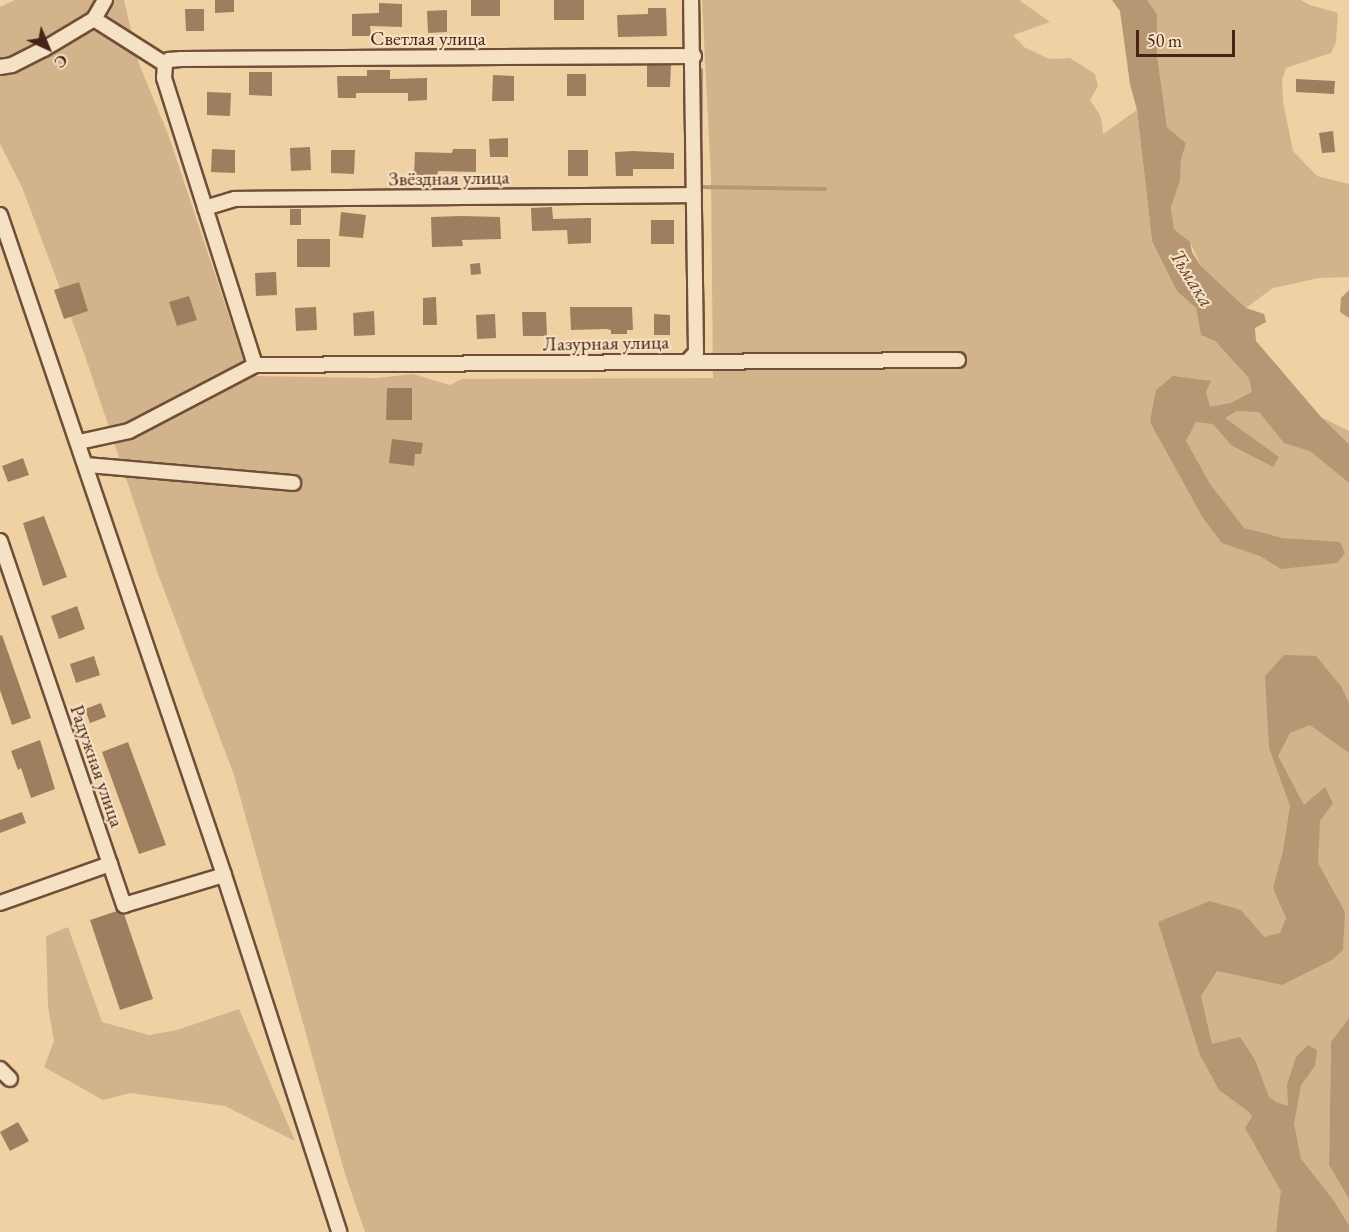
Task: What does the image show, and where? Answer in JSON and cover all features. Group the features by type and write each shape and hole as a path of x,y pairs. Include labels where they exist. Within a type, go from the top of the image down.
{"street":[{"path":"0,67 12,65 44,49 94,19 105,0"},
{"path":"688,361 696,352 691,0"},
{"path":"79,442 129,431 255,365 164,78 165,64 94,19"},
{"name":"Светлая улица","path":"165,64 169,60 181,59 693,56"},
{"name":"Звёздная улица","path":"205,208 235,199 694,195"},
{"path":"0,215 87,465 224,875 339,1232"},
{"name":"Лазурная улица","path":"255,365 958,360"},
{"path":"87,465 293,483"},
{"name":"Радужная улица","path":"0,541 124,904 224,875"},
{"path":"0,903 110,864"},
{"path":"0,1069 10,1079"}],"shaded area":[{"path":"15,0 98,0 107,8 114,0 124,0 139,64 168,134 249,376 376,378 413,374 450,385 462,379 713,378 711,178 702,0 1019,0 1050,22 1013,35 1024,47 1049,59 1070,58 1095,74 1098,86 1090,100 1101,117 1103,134 1137,110 1152,241 1177,290 1196,308 1201,335 1215,341 1274,404 1310,451 1349,483 1349,1018 1331,1043 1329,1165 1349,1199 1349,1232 365,1232 345,1174 234,775 158,574 82,347 22,187 0,144 0,7"},
{"path":"1147,0 1301,0 1338,13 1336,42 1331,53 1286,68 1282,80 1283,101 1293,151 1317,176 1349,184 1349,277 1319,278 1273,288 1246,308 1201,266 1190,242 1174,229 1171,208 1180,180 1181,160 1186,143 1167,127 1157,55 1157,14"},
{"path":"1321,417 1349,431 1349,444"},
{"path":"68,927 102,1022 149,1035 177,1030 239,1009 295,1141 225,1106 130,1093 103,1100 44,1067 54,1041 48,1006 46,936"}],"water":[{"name":"Тьмака","path":"1112,0 1147,0 1157,14 1157,55 1167,127 1186,143 1181,160 1180,180 1171,208 1174,229 1190,242 1192,252 1201,266 1246,308 1264,314 1266,322 1255,328 1256,341 1321,417 1349,444 1349,483 1310,451 1284,443 1259,412 1237,411 1225,418 1279,457 1273,467 1231,445 1213,424 1196,422 1186,441 1210,484 1244,528 1282,538 1340,542 1345,553 1337,563 1281,569 1260,556 1222,543 1203,518 1150,422 1156,390 1173,376 1211,381 1206,392 1210,407 1231,403 1252,392 1249,378 1215,341 1201,335 1196,308 1177,291 1152,241 1137,110 1130,84 1120,11"},
{"path":"1349,290 1349,318 1340,312 1341,298"},
{"path":"1284,655 1316,656 1341,686 1349,703 1349,753 1310,725 1290,733 1278,756 1304,805 1325,787 1333,803 1320,821 1318,863 1345,912 1343,950 1332,960 1282,985 1217,971 1201,996 1212,1044 1240,1037 1255,1060 1269,1097 1276,1102 1288,1106 1287,1085 1296,1057 1308,1045 1317,1050 1315,1066 1301,1085 1294,1124 1301,1159 1334,1201 1349,1226 1349,1232 1276,1232 1281,1191 1245,1128 1252,1117 1249,1112 1219,1090 1200,1055 1158,922 1210,901 1241,910 1264,937 1280,933 1286,918 1273,888 1283,851 1290,806 1269,748 1265,676"},
{"path":"1349,1018 1349,1199 1329,1165 1331,1042"}],"building":[{"path":"215,0 234,0 234,12 215,13"},
{"path":"471,0 500,0 500,16 471,16"},
{"path":"554,0 584,0 584,20 554,20"},
{"path":"379,3 402,4 402,27 370,26 371,36 352,36 352,14 379,13"},
{"path":"648,8 666,8 667,36 618,37 617,15 648,14"},
{"path":"185,9 204,9 204,31 186,31"},
{"path":"447,10 447,32 428,33 427,11"},
{"path":"647,65 671,65 670,87 647,87"},
{"path":"367,70 390,70 390,79 427,78 427,100 408,101 408,93 356,93 356,98 338,98 337,76 367,76"},
{"path":"249,72 272,72 272,96 249,95"},
{"path":"567,74 586,74 586,96 567,96"},
{"path":"493,75 514,76 514,101 492,101"},
{"path":"1296,79 1335,81 1334,94 1296,92"},
{"path":"207,92 231,93 230,116 207,115"},
{"path":"1333,131 1335,152 1322,153 1319,133"},
{"path":"508,138 508,157 490,157 489,139"},
{"path":"310,147 311,170 291,171 290,148"},
{"path":"212,149 235,150 235,173 211,172"},
{"path":"453,149 476,149 476,172 438,171 437,176 414,175 415,152 452,153"},
{"path":"331,150 355,150 354,174 331,173"},
{"path":"568,150 588,150 588,176 568,176"},
{"path":"615,152 674,153 674,169 633,169 633,176 616,176"},
{"path":"552,207 553,219 591,218 591,243 568,244 567,230 532,231 531,208"},
{"path":"290,209 301,209 301,225 290,225"},
{"path":"341,212 366,215 363,238 339,236"},
{"path":"431,217 500,217 501,239 462,240 463,246 432,247"},
{"path":"651,220 674,220 674,244 651,244"},
{"path":"297,239 330,239 330,267 297,267"},
{"path":"480,263 481,274 471,275 470,264"},
{"path":"276,272 277,295 256,296 255,273"},
{"path":"79,282 88,311 64,319 54,290"},
{"path":"189,296 197,320 177,326 169,302"},
{"path":"436,297 437,325 423,325 423,298"},
{"path":"316,307 317,330 296,331 295,308"},
{"path":"570,307 632,307 633,330 627,330 627,334 611,334 611,330 606,329 571,330"},
{"path":"374,311 375,335 354,336 353,313"},
{"path":"522,312 546,312 547,336 523,336"},
{"path":"495,314 496,338 477,339 476,315"},
{"path":"654,314 670,315 670,335 654,335"},
{"path":"387,388 412,388 412,420 386,420"},
{"path":"392,439 423,443 421,454 415,454 414,466 389,463"},
{"path":"23,458 29,475 8,482 2,466"},
{"path":"44,516 67,577 43,586 23,523"},
{"path":"77,606 85,629 59,639 51,616"},
{"path":"2,635 31,718 12,725 0,690 0,636"},
{"path":"94,656 100,675 76,683 70,664"},
{"path":"101,703 106,717 90,723 85,709"},
{"path":"40,740 55,789 31,798 21,768 18,770 11,751"},
{"path":"128,742 166,845 139,854 102,752"},
{"path":"22,812 26,823 0,833 0,820"},
{"path":"117,911 124,914 153,999 120,1010 90,920"},
{"path":"18,1122 29,1141 10,1151 0,1132"}],"waterway":[{"path":"701,70 701,187 825,189"}]}
